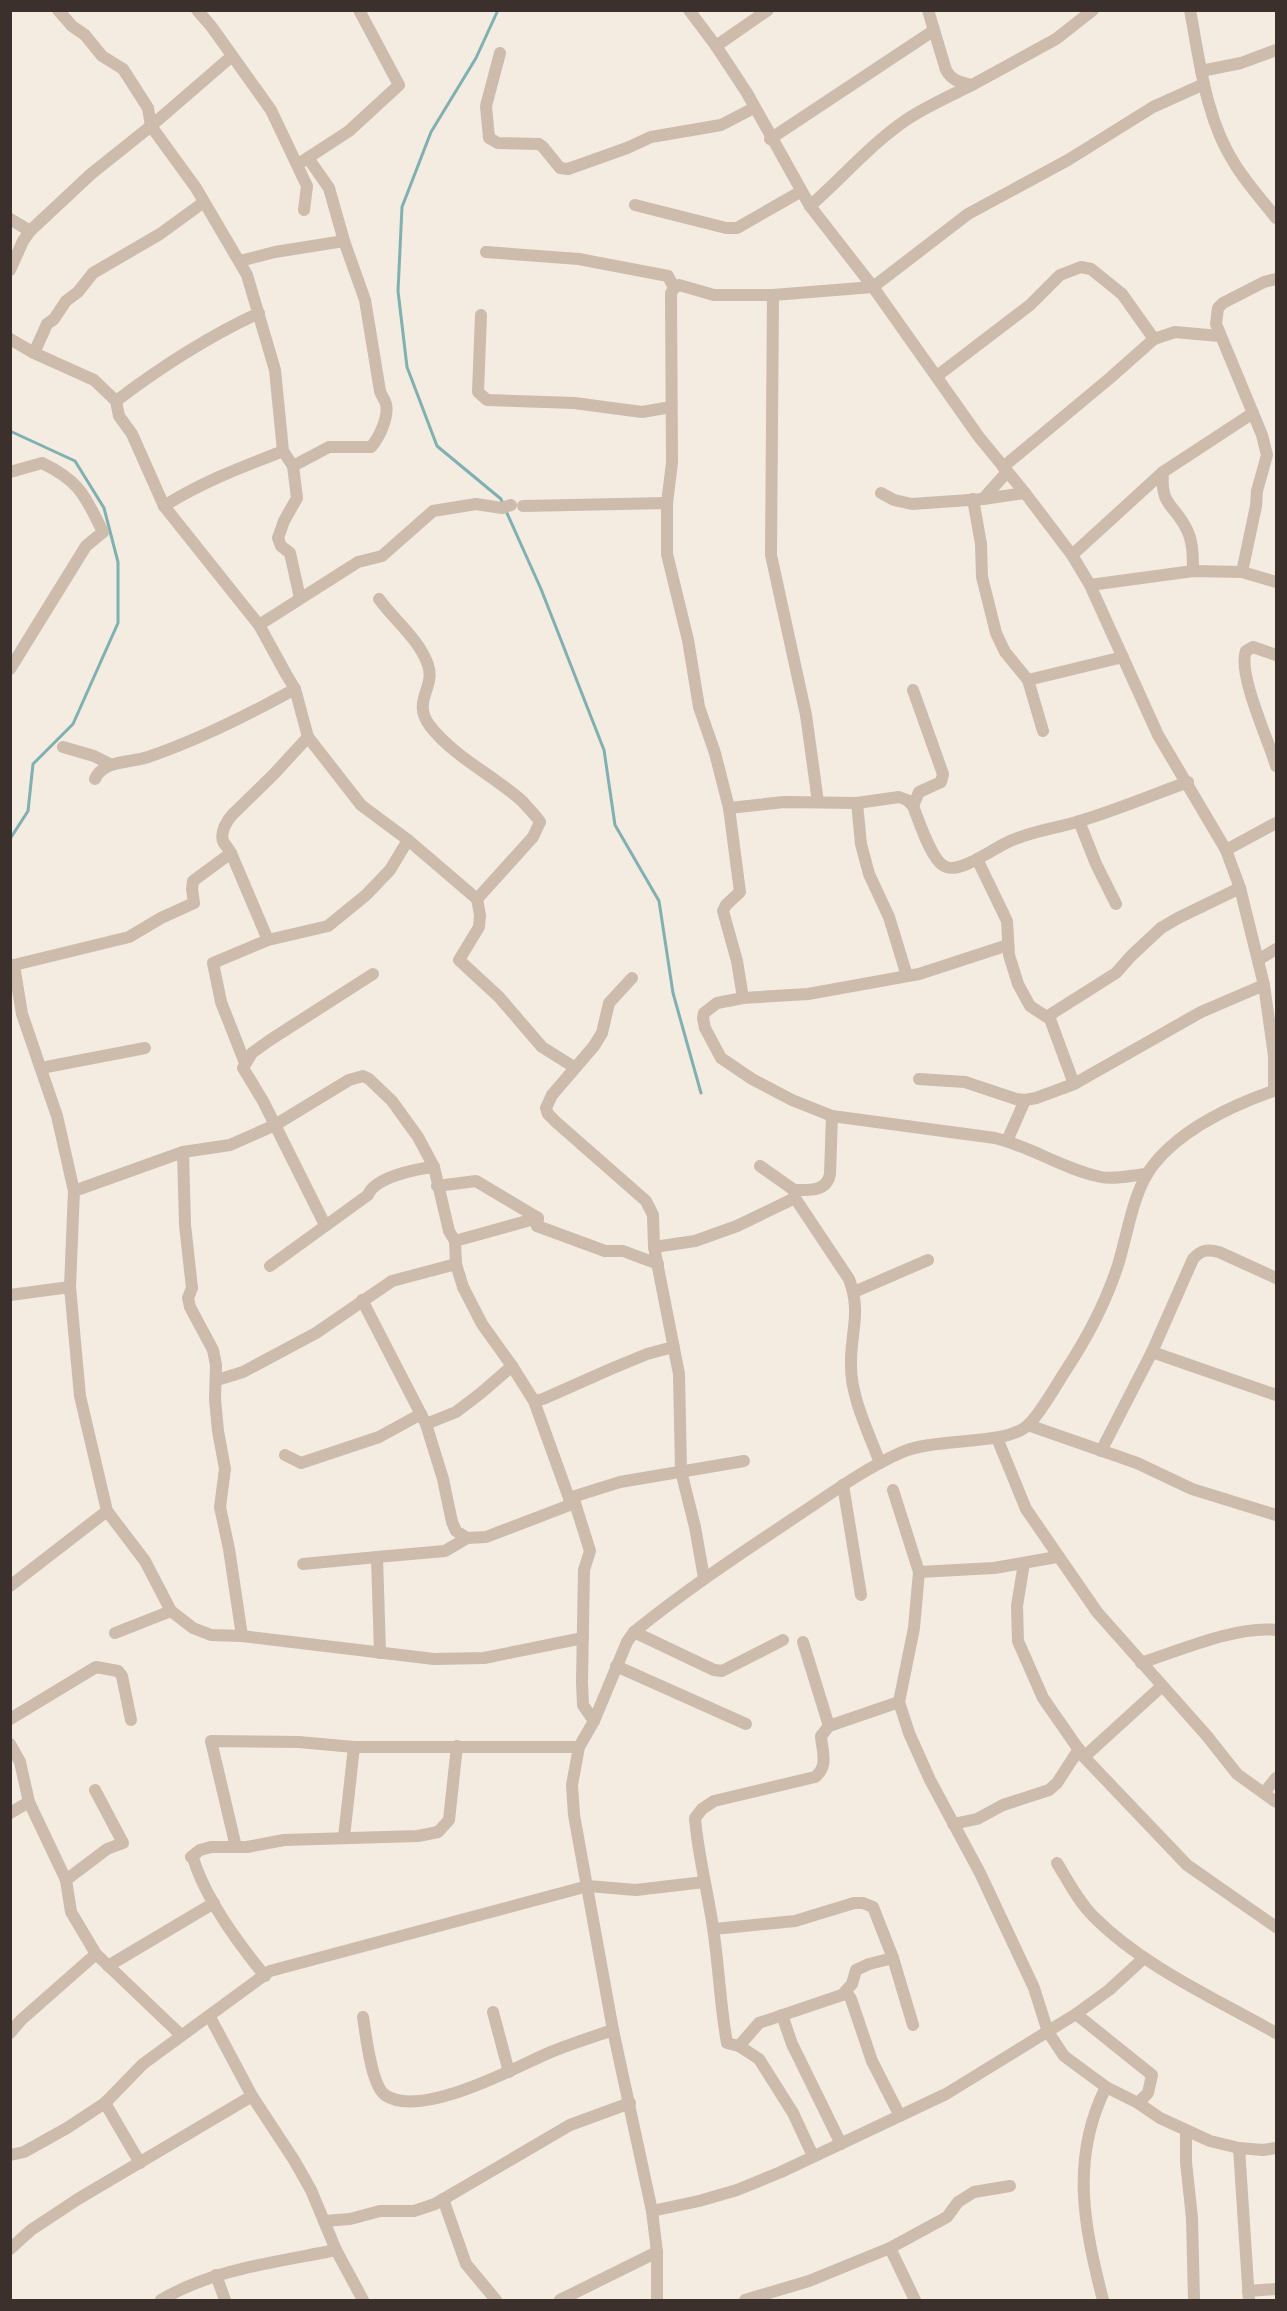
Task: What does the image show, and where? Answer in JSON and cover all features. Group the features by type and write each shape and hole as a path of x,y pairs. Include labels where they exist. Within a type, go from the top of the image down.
{"street":[{"path":"58,10 72,26 85,35 102,56 123,69 148,108 151,126 204,202 247,276 275,370 283,451 293,466 297,498 278,538 281,546 290,553 300,598"},
{"path":"197,10 271,110 306,186 304,210"},
{"path":"297,165 349,131 399,85 359,10"},
{"path":"657,2301 657,2252 652,2211 613,2030 574,1815 574,1768 579,1747 594,1721 616,1666 634,1632 704,1578 843,1485 901,1452 918,1446 997,1438 1028,1425 1077,1352 1103,1304 1117,1268 1136,1197 1153,1165 1172,1144 1234,1106 1275,1090 1274,1056 1264,986 1240,888 1226,850 1188,782 1158,735 1090,585 1072,555 1005,470 873,287 800,192 754,108 716,46 688,10"},
{"path":"716,46 768,10"},
{"path":"928,10 933,31 950,77 972,85"},
{"path":"810,206 855,163 906,120 1056,39 1093,10"},
{"path":"1190,10 1204,84 1220,134 1235,165 1276,218"},
{"path":"770,139 933,31"},
{"path":"1201,70 1241,63 1276,50"},
{"path":"500,53 486,106 489,138 492,142 498,143 538,144 560,168 568,169 651,137 721,125 754,108"},
{"path":"10,270 30,231 91,174 232,56"},
{"path":"743,998 737,961 723,910 740,892 729,808 715,753 699,706 688,640 668,554 667,502 672,463 671,293 679,285 714,295 772,295 873,287 968,214 1068,160 1153,107 1204,84"},
{"path":"293,466 329,447 371,447 379,434 386,411 386,404 380,390 365,300 344,241 329,188 309,158"},
{"path":"634,205 726,228 738,228 800,192"},
{"path":"34,353 47,324 54,319 66,301 78,292 93,273 160,234 204,202"},
{"path":"10,219 30,231"},
{"path":"240,261 275,252 344,241"},
{"path":"486,252 579,259 669,276 674,288"},
{"path":"937,376 1030,305 1060,275 1081,267 1091,269 1122,294 1154,339"},
{"path":"1242,572 1257,491 1267,455 1262,435 1232,359 1219,336 1215,317 1218,308 1223,303 1264,282 1276,279"},
{"path":"772,295 771,555 806,715 818,802"},
{"path":"116,401 158,369 223,330 259,314"},
{"path":"481,315 478,392 487,400 574,403 642,412 671,407"},
{"path":"1043,730 1029,680 1005,652 996,633 982,577 978,499 1005,470 1154,339 1175,332 1219,336"},
{"path":"10,339 34,353 94,380 116,401 119,416 132,434 164,506 258,625 295,689 308,737 361,805 408,840 477,899 480,915 478,927 459,960 499,997 542,1047 574,1066"},
{"path":"1072,555 1163,472 1253,413"},
{"path":"164,506 218,476 283,451"},
{"path":"10,472 42,463 61,472 74,481 87,499 103,532 86,546 10,669"},
{"path":"1163,472 1163,494 1191,538 1193,571"},
{"path":"881,493 894,500 912,504 1025,493"},
{"path":"258,625 358,562 382,556 434,511 476,504 502,508 667,502"},
{"path":"1090,585 1193,571 1242,572 1276,582"},
{"path":"379,599 392,617 410,635 428,665 428,686 422,702 425,718 432,728 468,760 504,785 540,822 533,837 477,899"},
{"path":"1276,656 1253,647 1246,651 1244,658 1254,704 1276,766"},
{"path":"1029,680 1123,657"},
{"path":"95,779 97,773 110,764 134,762 189,742 295,689"},
{"path":"913,690 943,774 940,782 921,790 913,806"},
{"path":"268,940 231,853 223,843 223,833 227,820 308,737"},
{"path":"63,747 94,756 110,764"},
{"path":"729,808 784,802 857,803 899,797 907,800 913,806 929,844 942,865 949,868 977,860 1005,843 1033,832 1079,822 1188,782"},
{"path":"857,803 861,844 869,874 889,917 907,976"},
{"path":"1079,822 1116,904"},
{"path":"1226,850 1276,823"},
{"path":"245,1064 221,1002 213,963 268,940 328,926 366,895 390,870 408,840"},
{"path":"231,853 193,881 194,903 161,918 129,937 12,965 22,1014 57,1116 74,1191 70,1287 80,1396 107,1511 145,1561 171,1611 192,1628 211,1635 242,1636 434,1659 484,1658 583,1638"},
{"path":"977,860 1007,921 1008,955 1027,1003 1048,1016 1055,1029 1074,1084"},
{"path":"1048,1016 1116,973 1161,928 1240,888"},
{"path":"1008,945 919,974 808,994 743,998 717,1003 704,1013 705,1028 721,1058 752,1079 792,1100 832,1116 1018,1143 1062,1165 1103,1178 1148,1174"},
{"path":"1258,960 1276,949"},
{"path":"325,1224 275,1125 243,1068 252,1053 373,974"},
{"path":"632,978 609,1004 602,1033 594,1046 574,1066 548,1100 546,1108 548,1114 646,1201 653,1215 654,1247 679,1374 681,1471 695,1527 704,1578"},
{"path":"919,1079 965,1082 1025,1100 1074,1084 1202,1012 1264,986"},
{"path":"41,1068 146,1048"},
{"path":"74,1191 183,1152 230,1145 275,1125 349,1080 363,1076 392,1101 418,1137 434,1167 449,1231 455,1241 456,1264 463,1287 472,1308 534,1401 590,1551 584,1570 584,1705 594,1721"},
{"path":"1007,1141 1025,1100"},
{"path":"654,1247 695,1241 737,1226 794,1194 823,1186 829,1180 832,1116"},
{"path":"183,1152 185,1225 192,1288 188,1298 190,1307 213,1350 217,1380 215,1399 218,1431 225,1469 220,1507 229,1549 242,1636"},
{"path":"760,1166 794,1194 849,1279 854,1293 856,1323 851,1366 856,1394 880,1464"},
{"path":"270,1266 368,1195 370,1189 377,1184 412,1169 434,1167"},
{"path":"437,1186 476,1181 538,1218"},
{"path":"538,1218 537,1226 605,1251 623,1251 658,1264"},
{"path":"455,1241 538,1218"},
{"path":"1101,1451 1152,1352 1193,1259 1199,1252 1210,1250 1219,1252 1276,1278"},
{"path":"854,1293 928,1260"},
{"path":"217,1380 243,1372 316,1333 392,1281 456,1264"},
{"path":"10,1295 70,1287"},
{"path":"362,1300 424,1419 452,1522 456,1531 467,1538"},
{"path":"534,1401 647,1354 673,1347"},
{"path":"1152,1352 1276,1395"},
{"path":"285,1455 301,1463 343,1450 424,1419 456,1412 512,1365"},
{"path":"1028,1425 1137,1463 1192,1489 1276,1515"},
{"path":"997,1438 1026,1509 1097,1612 1207,1736 1237,1774 1276,1802"},
{"path":"303,1564 445,1551 467,1538 486,1538 620,1482 744,1461"},
{"path":"843,1485 861,1595"},
{"path":"893,1490 919,1572 914,1628 899,1702 909,1733 953,1824 980,1873 1034,1988 1048,2032 1064,2055 1106,2087 1138,2103 1160,2118 1210,2141 1239,2148 1263,2150 1276,2148"},
{"path":"10,1586 107,1511"},
{"path":"378,1557 380,1653"},
{"path":"919,1572 994,1568 1058,1557"},
{"path":"1024,1563 1017,1606 1018,1641 1043,1698 1082,1753 1187,1865 1276,1927"},
{"path":"115,1633 171,1611"},
{"path":"1141,1663 1231,1635 1262,1628 1276,1629"},
{"path":"634,1632 714,1670 722,1671 783,1640"},
{"path":"803,1642 829,1726"},
{"path":"616,1666 746,1724"},
{"path":"10,1719 96,1667 118,1671 122,1676 131,1720"},
{"path":"953,1824 977,1819 1003,1805 1049,1790 1082,1753 1162,1686"},
{"path":"813,2156 793,2113 759,2059 739,2046 728,2043 722,2015 714,1929 704,1882 695,1818 714,1802 815,1777 823,1768 825,1758 821,1736 829,1726 899,1702"},
{"path":"236,1847 212,1741 299,1742 354,1747 579,1747"},
{"path":"10,1744 20,1762 29,1802 66,1880 72,1912 96,1954 181,2035"},
{"path":"265,1976 244,1951 205,1889 194,1858 190,1857 200,1850 211,1847 236,1847 284,1840 418,1836 438,1832 449,1820 457,1746"},
{"path":"344,1838 354,1747"},
{"path":"1263,1793 1276,1778"},
{"path":"66,1880 107,1849 123,1843 95,1790"},
{"path":"10,1813 29,1802"},
{"path":"1057,1863 1075,1894 1093,1916 1144,1958 1276,2033"},
{"path":"10,2155 24,2152 105,2103 143,2064 270,1971 588,1886 636,1890 704,1882"},
{"path":"108,1966 214,1903"},
{"path":"714,1929 795,1921 854,1904 863,1903 873,1907 893,1958 913,2025"},
{"path":"10,2033 21,2020 96,1954"},
{"path":"739,2046 759,2023 836,1998 846,1992 852,1984 856,1970 893,1958"},
{"path":"652,2211 736,2190 841,2144 946,2094 1076,2014 1109,1990 1144,1958"},
{"path":"846,1992 851,1999 872,2061 900,2115"},
{"path":"493,2012 509,2072"},
{"path":"1076,2014 1152,2075 1148,2093 1138,2103"},
{"path":"782,2015 792,2044 841,2144"},
{"path":"210,2017 252,2096 294,2160 336,2250 363,2301"},
{"path":"363,2017 375,2080 381,2091 390,2098 414,2102 425,2101 483,2084 546,2054 613,2030"},
{"path":"1103,2301 1088,2240 1083,2176 1094,2111 1106,2087"},
{"path":"10,2249 31,2230 78,2199 252,2096"},
{"path":"105,2103 140,2163"},
{"path":"324,2221 380,2211 414,2211 443,2199 570,2125 630,2103"},
{"path":"1186,2131 1186,2162 1192,2218 1194,2301"},
{"path":"1239,2148 1249,2296 1276,2289"},
{"path":"745,2301 809,2281 890,2248 947,2217 958,2202 974,2192 1010,2186"},
{"path":"443,2199 466,2264 496,2301"},
{"path":"890,2248 915,2301"},
{"path":"161,2301 216,2275 336,2250"},
{"path":"560,2301 657,2252"},
{"path":"216,2275 225,2301"}],"waterway":[{"path":"498,10 476,58 431,132 402,207 398,291 407,367 437,446 501,499 503,504"},
{"path":"10,431 75,461 104,508 118,562 118,623 73,724 33,764 28,811 10,839"},
{"path":"506,511 541,589 604,750 615,825 659,901 673,993 701,1093"}]}
